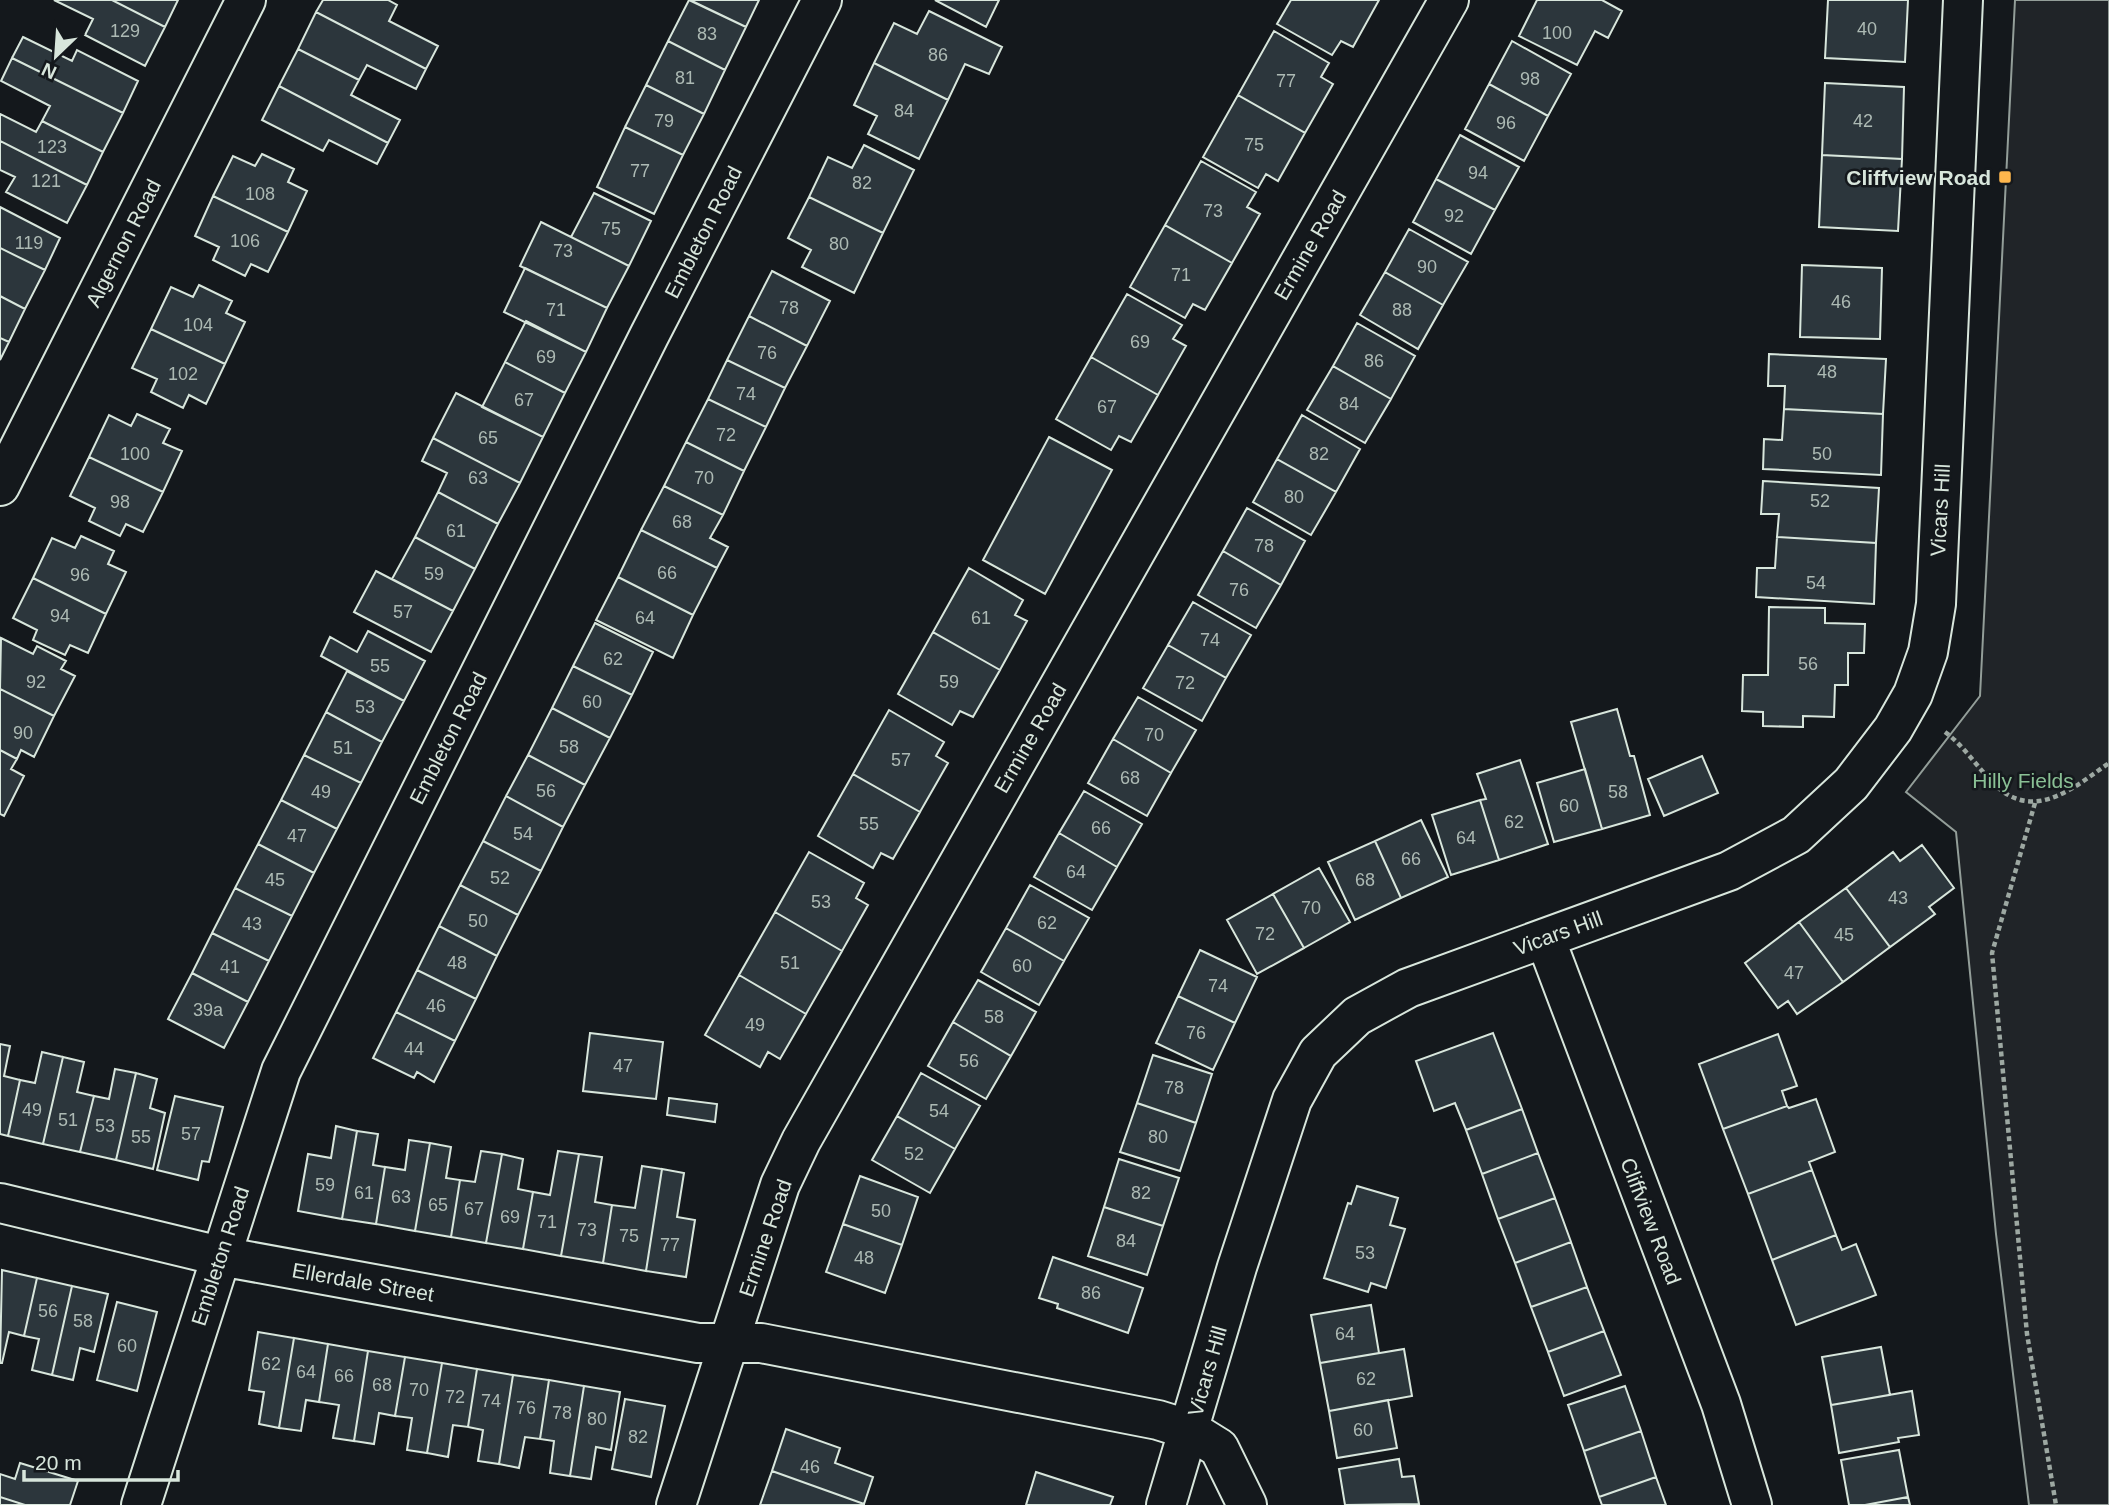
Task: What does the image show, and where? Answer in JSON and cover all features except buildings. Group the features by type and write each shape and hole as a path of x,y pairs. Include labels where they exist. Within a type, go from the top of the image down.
{"street":[{"name":"Algernon Road","path":"0,486 246,0"},
{"name":"Embleton Road","path":"141,1505 281,1071 643,349 822,0"},
{"name":"Ermine Road","path":"676,1505 780,1185 801,1140 1449,0"},
{"name":"Vicars Hill","path":"729,1344 761,1343 1158,1420 1190,1430 1237,1268 1292,1100 1318,1053 1357,1016 1408,988 1729,871 1796,835 1851,784 1893,729 1913,694 1928,652 1936,604 1963,0"},
{"name":"Cliffview Road","path":"1545,938 1721,1404 1752,1505"},
{"name":"Ellerdale Street","path":"0,1203 220,1256 698,1343 729,1344"},
{"path":"1166,1505 1190,1430 1219,1448 1247,1505"}],"path":[{"path":"1939,727 1994,785 2011,796 2035,803 2064,794 2109,763"},
{"path":"2035,803 1992,953 2027,1334 2056,1505"}],"green space":[{"name":"Hilly Fields","path":"2015,0 2109,0 2109,1505 2029,1505 1996,1234 1956,832 1906,792 1980,696"}],"place":[{"name":"Cliffview Road","path":"2005,177"}]}
